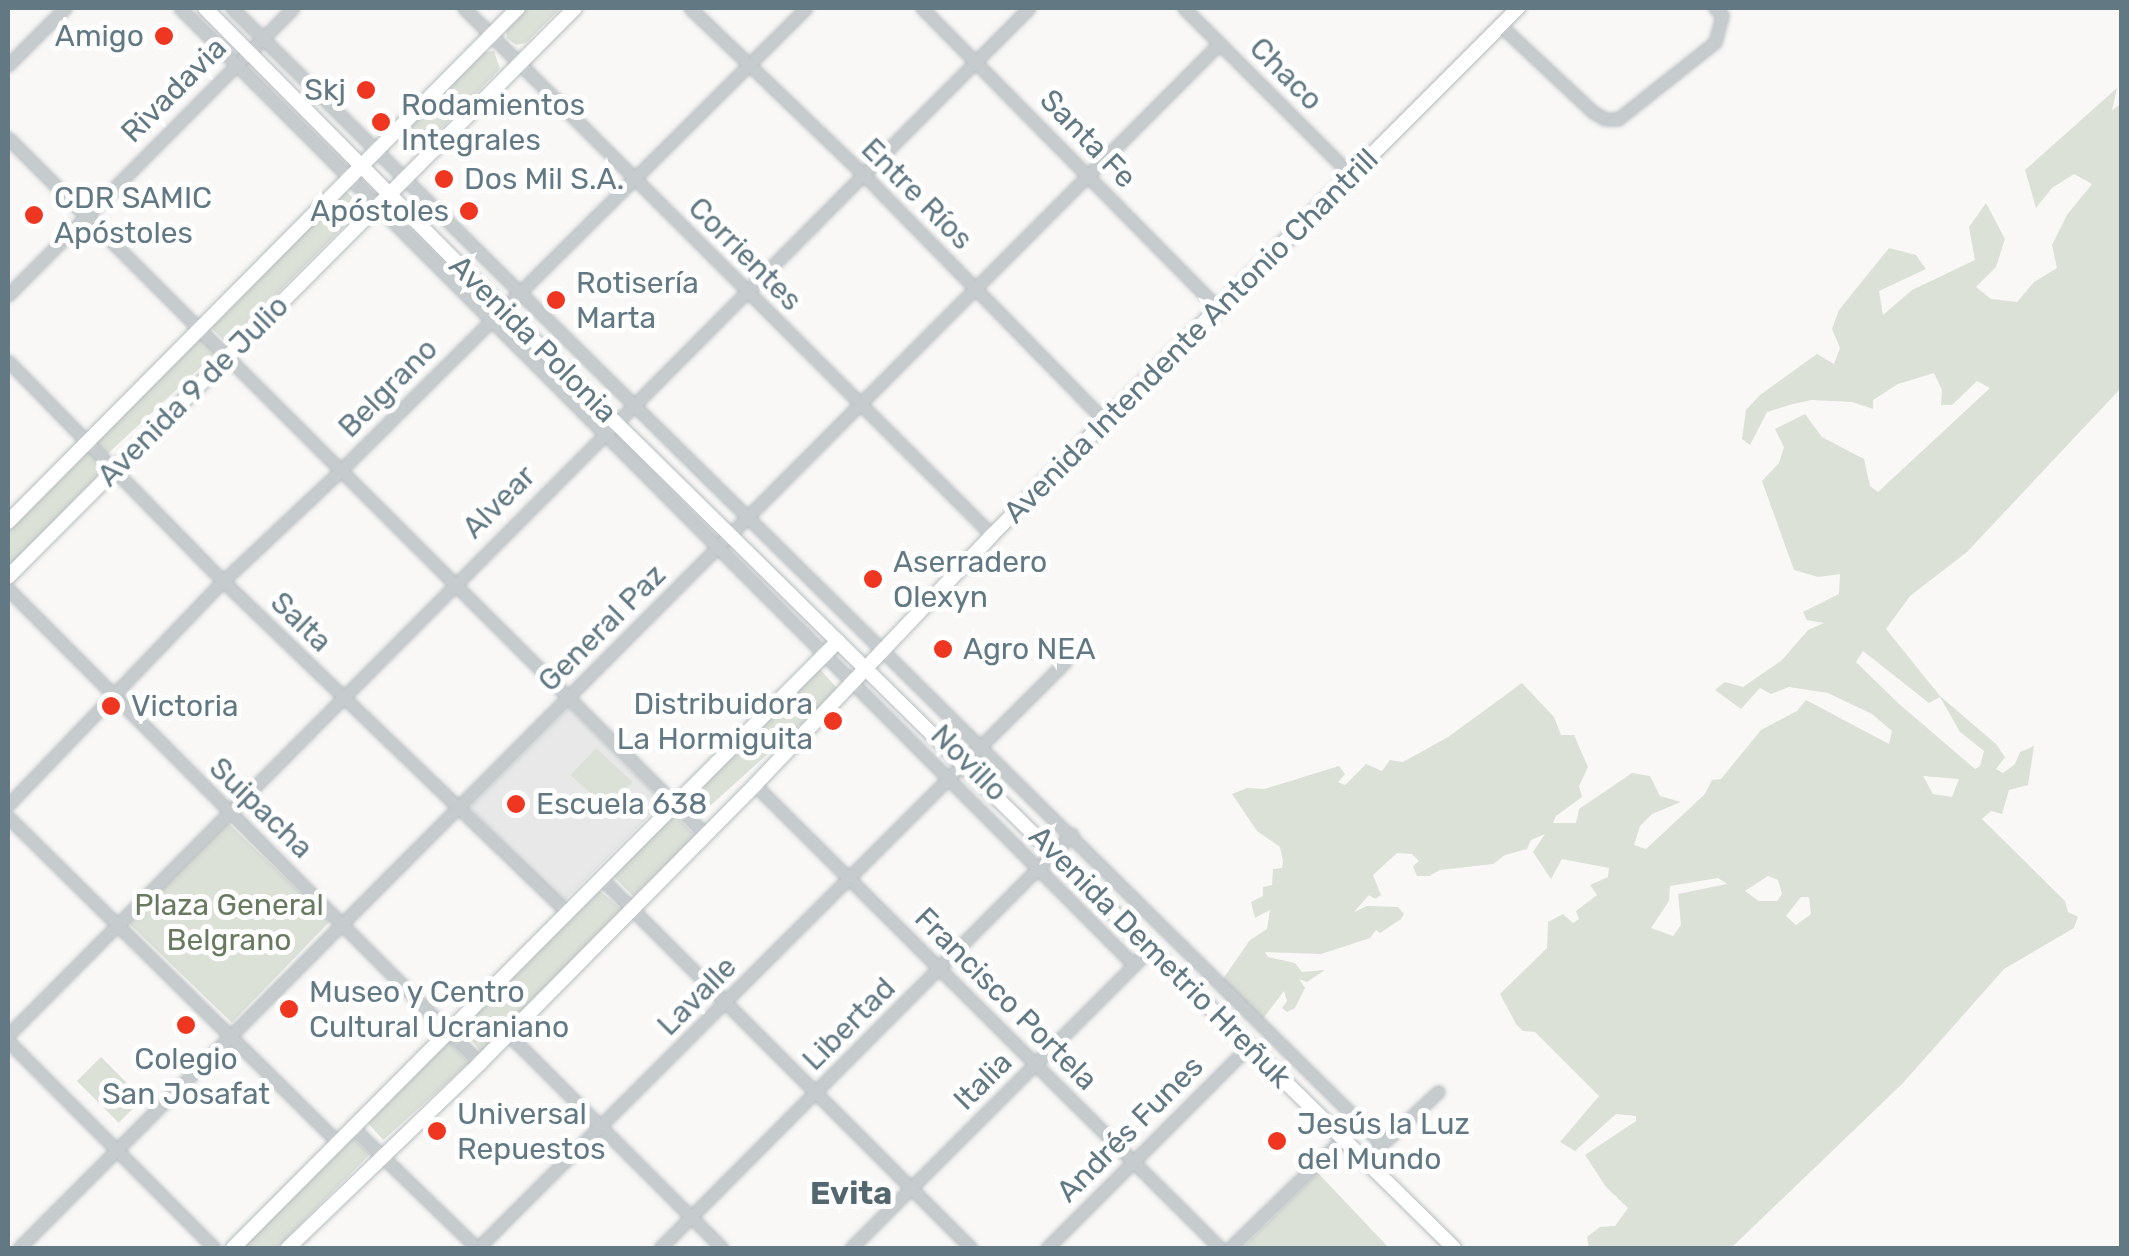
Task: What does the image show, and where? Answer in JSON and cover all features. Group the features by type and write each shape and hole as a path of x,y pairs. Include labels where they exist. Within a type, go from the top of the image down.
{"main road":[{"name":"Avenida Polonia","path":"205,8 361,163 384,200 504,309 610,427 732,536 866,667"},
{"name":"Avenida 9 de Julio","path":"8,522 198,326 518,8"},
{"name":"Avenida 9 de Julio","path":"8,577 575,8"},
{"name":"Avenida Intendente Antonio Chantrill","path":"288,1248 480,1063 756,785 992,535 1518,8"},
{"path":"232,1248 838,641"},
{"name":"Avenida Demetrio Hreñuk","path":"866,667 1454,1248"}],"street":[{"path":"8,65 64,8"},
{"name":"Avenida Polonia","path":"180,8 348,175 384,200 491,321 610,427 717,548 824,654"},
{"path":"232,8 378,147 747,520 1072,834 1382,1144"},
{"name":"Rivadavia","path":"8,294 293,8"},
{"name":"Corrientes","path":"464,8 992,535"},
{"name":"Entre Ríos","path":"690,8 865,176 1105,421"},
{"name":"Belgrano","path":"8,805 224,581 342,470 806,8"},
{"name":"Santa Fe","path":"922,8 1217,307"},
{"name":"Alvear","path":"8,1038 226,810 746,289 865,176 1028,8"},
{"name":"Chaco","path":"1184,8 1351,175"},
{"path":"1500,25 1606,119 1627,114 1715,42 1719,11"},
{"name":"General Paz","path":"20,1248 976,287 1091,178 1220,43"},
{"path":"8,138 706,835"},
{"name":"Salta","path":"8,361 341,697 567,912"},
{"name":"Suipacha","path":"8,589 226,810 450,1028 480,1063"},
{"name":"Novillo","path":"824,654 1134,964"},
{"name":"Lavalle","path":"477,1248 1065,662"},
{"name":"Francisco Portela","path":"756,785 1220,1248"},
{"path":"8,817 338,1142"},
{"name":"Libertad","path":"660,1248 1072,834"},
{"path":"601,878 972,1248"},
{"name":"Italia","path":"851,1248 1150,949"},
{"path":"508,1035 722,1248"},
{"path":"8,1038 214,1248"},
{"name":"Andrés Funes","path":"1047,1248 1248,1046"},
{"path":"1365,1160 1438,1092"},
{"path":"352,1128 477,1248"},
{"path":"1230,1248 1344,1138"}],"shaded area":[{"path":"569,708 663,802 563,902 469,808"}],"green space":[{"path":"527,8 561,8 526,43 516,45 507,38 506,28"},
{"path":"494,51 500,69 419,151 409,153 400,146 399,136 484,52"},
{"path":"2117,88 2112,110 2121,104 2121,388 1967,552 1910,596 1886,629 1940,696 1996,744 2005,757 1996,769 2003,773 2015,764 2020,752 2034,746 2028,785 2009,790 2002,814 1991,811 1982,819 2065,901 2068,912 2078,917 2074,928 2004,969 1903,1083 1731,1248 1589,1248 1587,1237 1600,1227 1615,1226 1628,1208 1606,1187 1585,1155 1636,1121 1636,1116 1616,1114 1575,1151 1560,1142 1599,1096 1535,1032 1523,1031 1516,1024 1500,994 1547,948 1548,922 1563,914 1573,923 1579,919 1576,911 1597,895 1590,885 1608,877 1609,868 1562,859 1551,879 1533,852 1545,834 1531,840 1527,849 1505,855 1493,864 1440,870 1429,876 1417,876 1413,866 1419,861 1412,854 1397,853 1373,875 1381,895 1375,899 1369,895 1354,912 1367,906 1398,907 1404,914 1401,919 1380,933 1376,930 1370,938 1321,954 1265,952 1268,957 1295,963 1302,972 1325,970 1307,982 1299,979 1305,988 1295,1008 1287,1012 1282,1008 1287,1001 1284,991 1262,1020 1239,1001 1227,1001 1218,986 1250,940 1267,929 1270,910 1255,918 1251,902 1263,896 1263,887 1272,885 1273,869 1282,868 1283,861 1280,847 1257,831 1232,794 1247,788 1264,789 1339,766 1345,774 1338,782 1345,785 1366,764 1382,771 1390,760 1403,762 1448,737 1522,683 1554,717 1561,735 1574,735 1588,767 1579,786 1582,797 1556,816 1553,823 1576,823 1579,809 1632,773 1650,776 1660,796 1681,802 1652,814 1640,826 1634,845 1646,849 1705,794 1712,780 1721,779 1761,730 1797,711 1806,700 1889,744 1892,731 1872,714 1828,693 1789,687 1771,694 1760,688 1741,709 1715,690 1725,682 1743,687 1782,660 1808,630 1824,623 1807,620 1803,612 1839,594 1840,574 1818,577 1794,570 1762,481 1779,463 1784,447 1775,429 1805,414 1822,437 1864,459 1870,486 1878,492 1990,388 1977,381 1952,405 1941,405 1942,390 1934,373 1898,384 1873,400 1873,409 1852,402 1812,400 1793,404 1767,412 1750,445 1742,439 1746,410 1760,395 1817,354 1834,364 1840,348 1832,329 1839,310 1889,248 1916,255 1926,269 1879,291 1883,315 1912,290 1975,260 1969,227 1986,203 2005,239 1996,267 1976,287 1991,299 2017,302 2034,282 2057,268 2052,245 2067,215 2092,184 2074,174 2052,188 2036,208 2025,170","holes":["1863,651 1929,703 1940,697 1960,732 1984,751 1980,766 1975,769 1856,662","1923,776 1959,779 1952,797 1933,794","1768,876 1778,880 1782,894 1777,901 1759,901 1745,891","1718,878 1727,884 1678,894 1681,925 1673,936 1651,928 1669,901 1670,886","1801,897 1809,897 1811,914 1796,925 1786,916"]},
{"path":"343,188 363,208 227,344 207,324"},
{"path":"198,334 216,353 107,454 90,435"},
{"path":"88,450 106,467 8,568 8,531"},
{"path":"818,667 839,690 700,815 679,792"},
{"path":"596,748 633,782 607,809 571,775"},
{"path":"673,813 695,835 633,896 611,875"},
{"name":"Plaza General Belgrano","path":"227,822 330,921 232,1023 129,923"},
{"path":"600,891 621,909 482,1053 461,1027"},
{"path":"448,1040 469,1063 383,1140 363,1117"},
{"path":"101,1057 143,1099 119,1123 77,1081"},
{"path":"351,1137 370,1154 277,1248 242,1248"},
{"path":"1318,1173 1389,1248 1242,1248"}],"place":[{"name":"Amigo","path":"164,36"},
{"name":"Skj","path":"366,90"},
{"name":"Rodamientos Integrales","path":"381,122"},
{"name":"Dos Mil S.A.","path":"444,179"},
{"name":"Apóstoles","path":"469,211"},
{"name":"CDR SAMIC Apóstoles","path":"34,215"},
{"name":"Rotisería Marta","path":"556,300"},
{"name":"Aserradero Olexyn","path":"873,579"},
{"name":"Agro NEA","path":"943,649"},
{"name":"Victoria","path":"111,706"},
{"name":"Distribuidora La Hormiguita","path":"833,721"},
{"name":"Escuela 638","path":"516,804"},
{"name":"Museo y Centro Cultural Ucraniano","path":"289,1009"},
{"name":"Colegio San Josafat","path":"186,1025"},
{"name":"Universal Repuestos","path":"437,1131"},
{"name":"Jesús la Luz del Mundo","path":"1277,1141"}],"district":[{"name":"Evita","path":"851,1193"}]}
